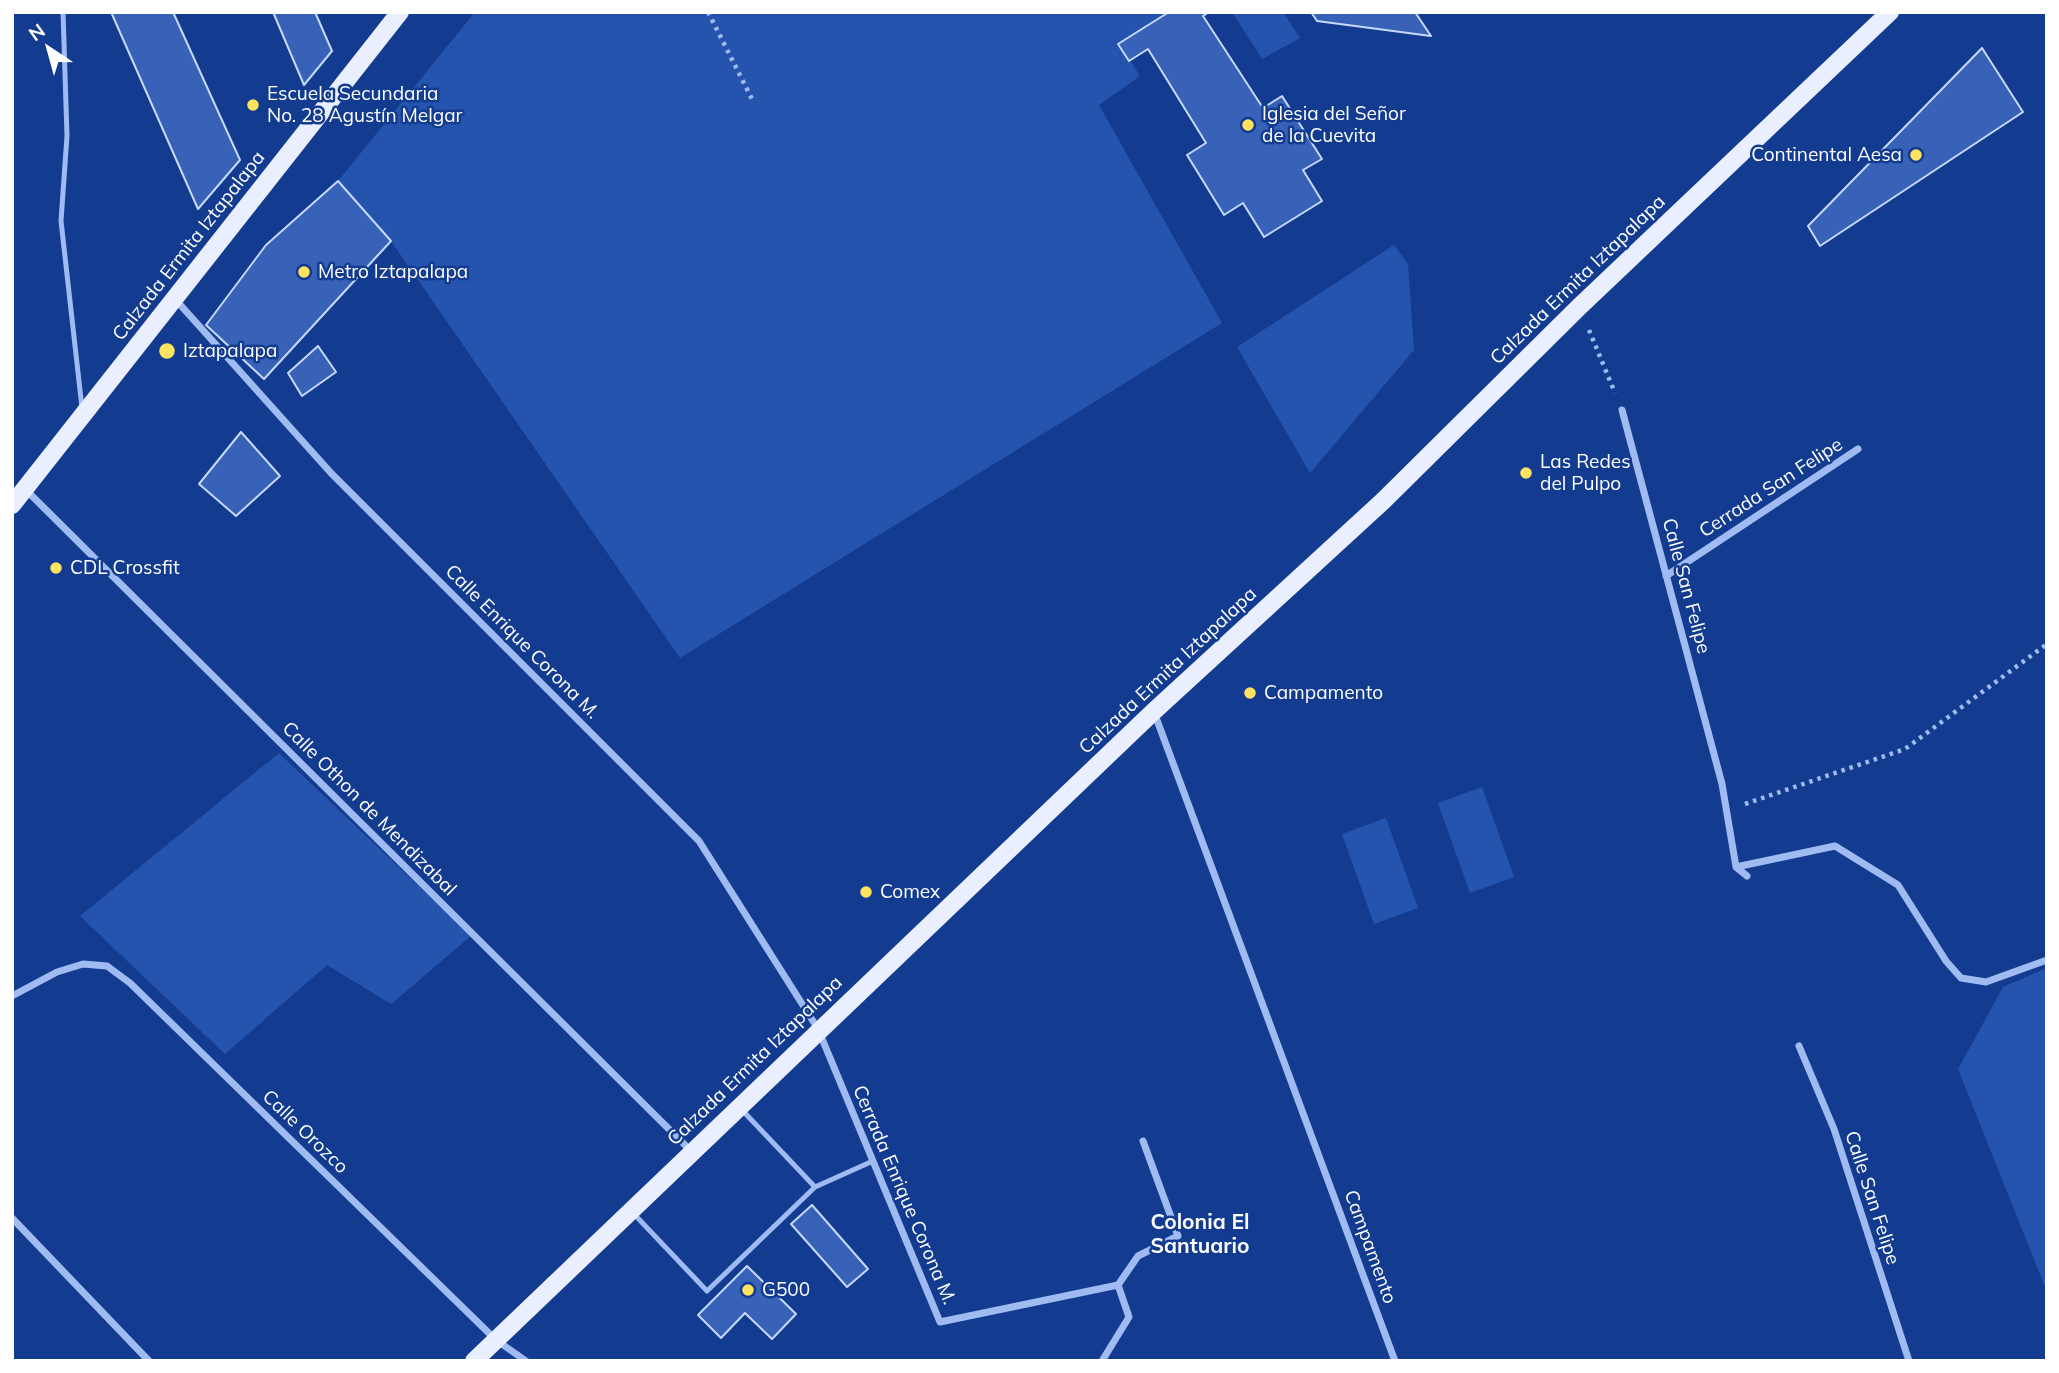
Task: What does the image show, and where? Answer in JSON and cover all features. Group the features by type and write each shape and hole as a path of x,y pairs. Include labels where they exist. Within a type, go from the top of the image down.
{"main road":[{"name":"Calzada Ermita Iztapalapa","path":"12,505 400,12"},
{"name":"Calzada Ermita Iztapalapa","path":"474,1361 818,1029 1153,712 1383,501 1579,307 1890,12"}],"street":[{"name":"Calle Enrique Corona M.","path":"174,299 331,473 699,841 818,1029"},
{"name":"Calle San Felipe","path":"1622,411 1727,811 1736,867"},
{"name":"Cerrada San Felipe","path":"1667,576 1858,449"},
{"name":"Calle Othon de Mendizabal","path":"24,489 691,1152"},
{"name":"Campamento","path":"1153,712 1395,1361"},
{"path":"1736,867 1835,846 1898,885 1946,961 1961,978 1986,982 2047,960"},
{"path":"1736,867 1747,876"},
{"name":"Calle Orozco","path":"12,996 57,972 83,964 107,966 130,983 496,1339 526,1361"},
{"name":"Cerrada Enrique Corona M.","path":"818,1029 940,1322 1118,1284"},
{"name":"Calle San Felipe","path":"1799,1046 1833,1129 1909,1361"},
{"path":"1102,1361 1129,1317 1118,1284 1138,1256 1178,1236 1143,1141"},
{"path":"12,1218 149,1361"}],"lane":[{"path":"63,12 67,136 61,221 83,415"},
{"path":"739,1106 816,1187"},
{"path":"631,1210 707,1291 816,1187 873,1161"}],"path":[{"path":"708,12 754,103"},
{"path":"1579,307 1622,411"},
{"path":"1727,811 1905,750 2047,644"}],"shaded area":[{"path":"475,12 1172,12 1128,57 1140,76 1099,105 1222,323 680,658 391,241 338,181"},
{"path":"1232,12 1283,12 1300,38 1262,59"},
{"path":"1394,245 1408,264 1414,350 1310,473 1237,347"},
{"path":"279,753 471,936 391,1004 327,965 225,1054 80,916"},
{"path":"1482,787 1514,877 1470,893 1438,803"},
{"path":"1386,818 1418,908 1374,924 1342,834"},
{"path":"2047,968 2047,1292 1958,1069 2003,987"}],"building":[{"path":"111,12 173,12 240,160 198,209"},
{"path":"273,12 315,12 332,51 304,85"},
{"name":"Iglesia del Señor de la Cuevita","path":"1169,12 1209,12 1203,16 1263,108 1282,96 1322,159 1303,170 1322,201 1264,237 1243,203 1224,215 1187,155 1206,143 1148,49 1129,61 1118,44"},
{"path":"1311,12 1415,12 1431,36 1317,21"},
{"path":"1982,48 2023,112 1820,246 1808,226"},
{"name":"Metro Iztapalapa","path":"338,181 391,241 264,379 206,325 266,245"},
{"path":"318,346 336,372 302,396 288,373"},
{"path":"241,432 280,476 236,516 199,484"},
{"name":"G500","path":"812,1205 868,1269 847,1287 791,1224"},
{"name":"G500","path":"747,1266 796,1314 772,1339 745,1313 721,1338 698,1315"}],"place":[{"name":"Escuela Secundaria No. 28 Agustín Melgar","path":"253,105"},
{"name":"Iglesia del Señor de la Cuevita","path":"1248,125"},
{"name":"Continental Aesa","path":"1916,155"},
{"name":"Metro Iztapalapa","path":"304,272"},
{"name":"Iztapalapa","path":"167,351"},
{"name":"Las Redes del Pulpo","path":"1526,473"},
{"name":"CDL Crossfit","path":"56,568"},
{"name":"Campamento","path":"1250,693"},
{"name":"Comex","path":"866,892"},
{"name":"G500","path":"748,1290"}],"district":[{"name":"Colonia El Santuario","path":"1200,1235"}]}
